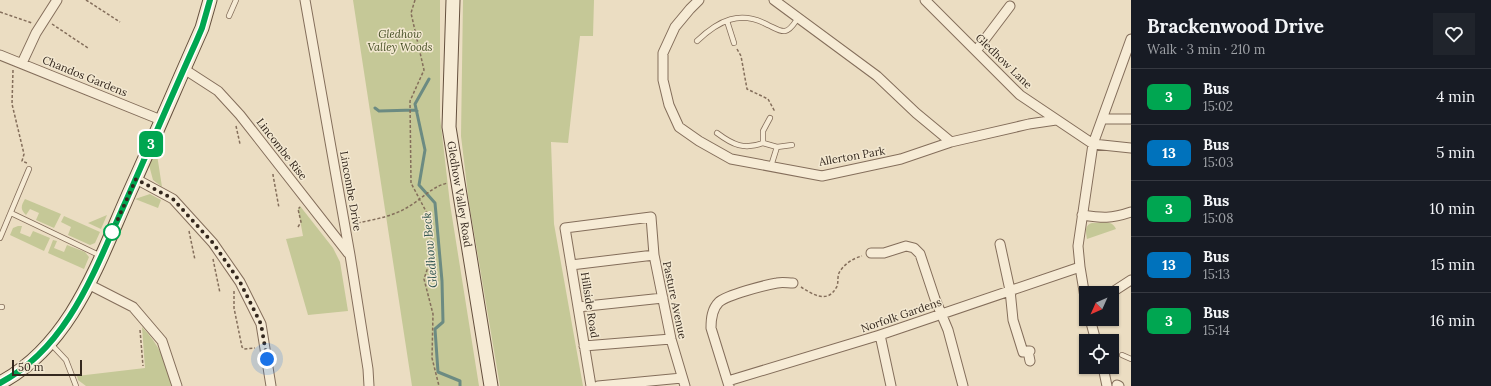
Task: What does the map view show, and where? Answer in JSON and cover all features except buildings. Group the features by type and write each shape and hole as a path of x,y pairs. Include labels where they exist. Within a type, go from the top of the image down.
{"street":[{"path":"19,62 57,0"},
{"path":"0,383 13,376 34,359 50,343 73,312 88,284 136,179 202,28 210,0"},
{"name":"Lincombe Drive","path":"305,0 350,255 368,369 368,386"},
{"name":"Gledhow Valley Road","path":"453,0 449,127 490,386"},
{"name":"Allerton Park","path":"699,0 675,27 663,53 664,80 669,105 679,127 698,141 731,159 822,176 901,159 951,142 1029,124 1056,120"},
{"path":"774,0 877,76 916,113 951,142"},
{"name":"Gledhow Lane","path":"925,0 1020,95 1093,144"},
{"path":"976,51 1010,6"},
{"path":"1083,286 1078,246 1093,144 1131,39"},
{"name":"Chandos Gardens","path":"0,55 161,120"},
{"name":"Lincombe Rise","path":"184,69 218,91 240,115 350,255"},
{"path":"1103,118 1131,119"},
{"path":"1093,144 1131,148"},
{"path":"136,179 173,199 215,246 242,286 261,324 271,386"},
{"path":"1082,215 1105,218 1131,212"},
{"name":"Hillside Road","path":"591,386 565,228 651,217"},
{"name":"Pasture Avenue","path":"651,217 654,255 670,339 683,382"},
{"path":"1000,244 1010,290 1013,320 1023,352 1029,351 1030,361"},
{"path":"871,253 884,253 910,246 917,250 920,254 934,299 948,330 963,386"},
{"path":"571,265 654,255"},
{"name":"Norfolk Gardens","path":"728,384 880,335 1080,267"},
{"path":"1119,288 1131,280"},
{"path":"728,384 711,328 713,310 719,302 726,297 777,283 793,283"},
{"path":"88,284 133,307 162,341 177,386"},
{"path":"578,306 663,298"},
{"path":"880,335 891,386"},
{"path":"584,346 670,339"},
{"path":"1107,374 1114,386"},
{"path":"598,386 683,382"}],"lane":[{"path":"229,16 236,0"},
{"path":"697,41 714,27 740,17 753,18 780,31 786,31 798,18"},
{"path":"727,21 734,43"},
{"path":"763,143 763,131 770,118"},
{"path":"717,133 728,141 740,146 753,147 763,143 777,147 792,145"},
{"path":"771,166 777,147"},
{"path":"0,238 29,169"},
{"path":"11,213 101,256"},
{"path":"50,343 66,360 76,386"},
{"path":"1122,355 1131,359"}],"path":[{"path":"88,0 120,22"},
{"path":"415,0 411,13 424,70 410,101 411,183 429,217 433,252 424,279 433,314 432,358 439,386"},
{"path":"0,12 43,23 88,48"},
{"path":"734,43 741,56 747,89 768,99 774,110 770,118"},
{"path":"19,62 13,72 12,104 24,154 22,161 28,164 29,169"},
{"path":"240,115 236,122 240,144"},
{"path":"279,208 272,174 281,167"},
{"path":"345,226 391,214 407,208 439,185 457,182"},
{"path":"298,227 301,222 298,209 306,199"},
{"path":"195,223 189,228 195,260"},
{"path":"215,246 210,250 220,293"},
{"path":"793,283 814,295 823,298 831,294 837,287 838,274 846,265 858,257 871,253"},
{"path":"242,286 234,290 234,308 242,347 244,349 264,346"},
{"path":"143,366 139,325 144,321"}],"green space":[{"name":"Gledhow Valley Woods","path":"353,0 440,0 440,117 450,204 479,386 412,386"},
{"path":"463,0 594,0 593,36 580,36 568,143 551,142 554,224 583,386 500,386 469,203 461,136"},
{"path":"156,148 162,187 153,180 149,165"},
{"path":"150,194 161,200 158,208 135,199"},
{"path":"25,199 61,214 54,228 36,220 39,213 30,209 26,215 22,207"},
{"path":"300,206 333,248 340,262 348,311 308,315 286,239 303,236 298,209"},
{"path":"107,215 101,229 88,223"},
{"path":"64,216 100,232 95,243 90,245 68,235 71,227 61,222"},
{"path":"1092,223 1109,223 1116,229 1087,239 1087,227"},
{"path":"22,226 20,233 30,237 33,231 50,238 44,251 10,235 13,228"},
{"path":"53,240 57,241 54,248 64,252 67,245 85,252 89,257 84,269 48,253"},
{"path":"142,327 153,340 165,361 171,386 86,386 78,380 77,376 145,368"}],"waterway":[{"name":"Gledhow Beck","path":"429,79 415,104 425,150 419,185 435,203 442,281 443,322 435,329 438,372 460,381 460,386"},
{"path":"375,108 379,111 417,111"}],"bus line":[{"name":"3","path":"0,383 13,376 34,359 62,329 73,312 88,284 136,179 202,28 210,0"}],"route":[{"path":"112,232 136,179 173,199 213,243 240,282 261,324 267,359"}]}
